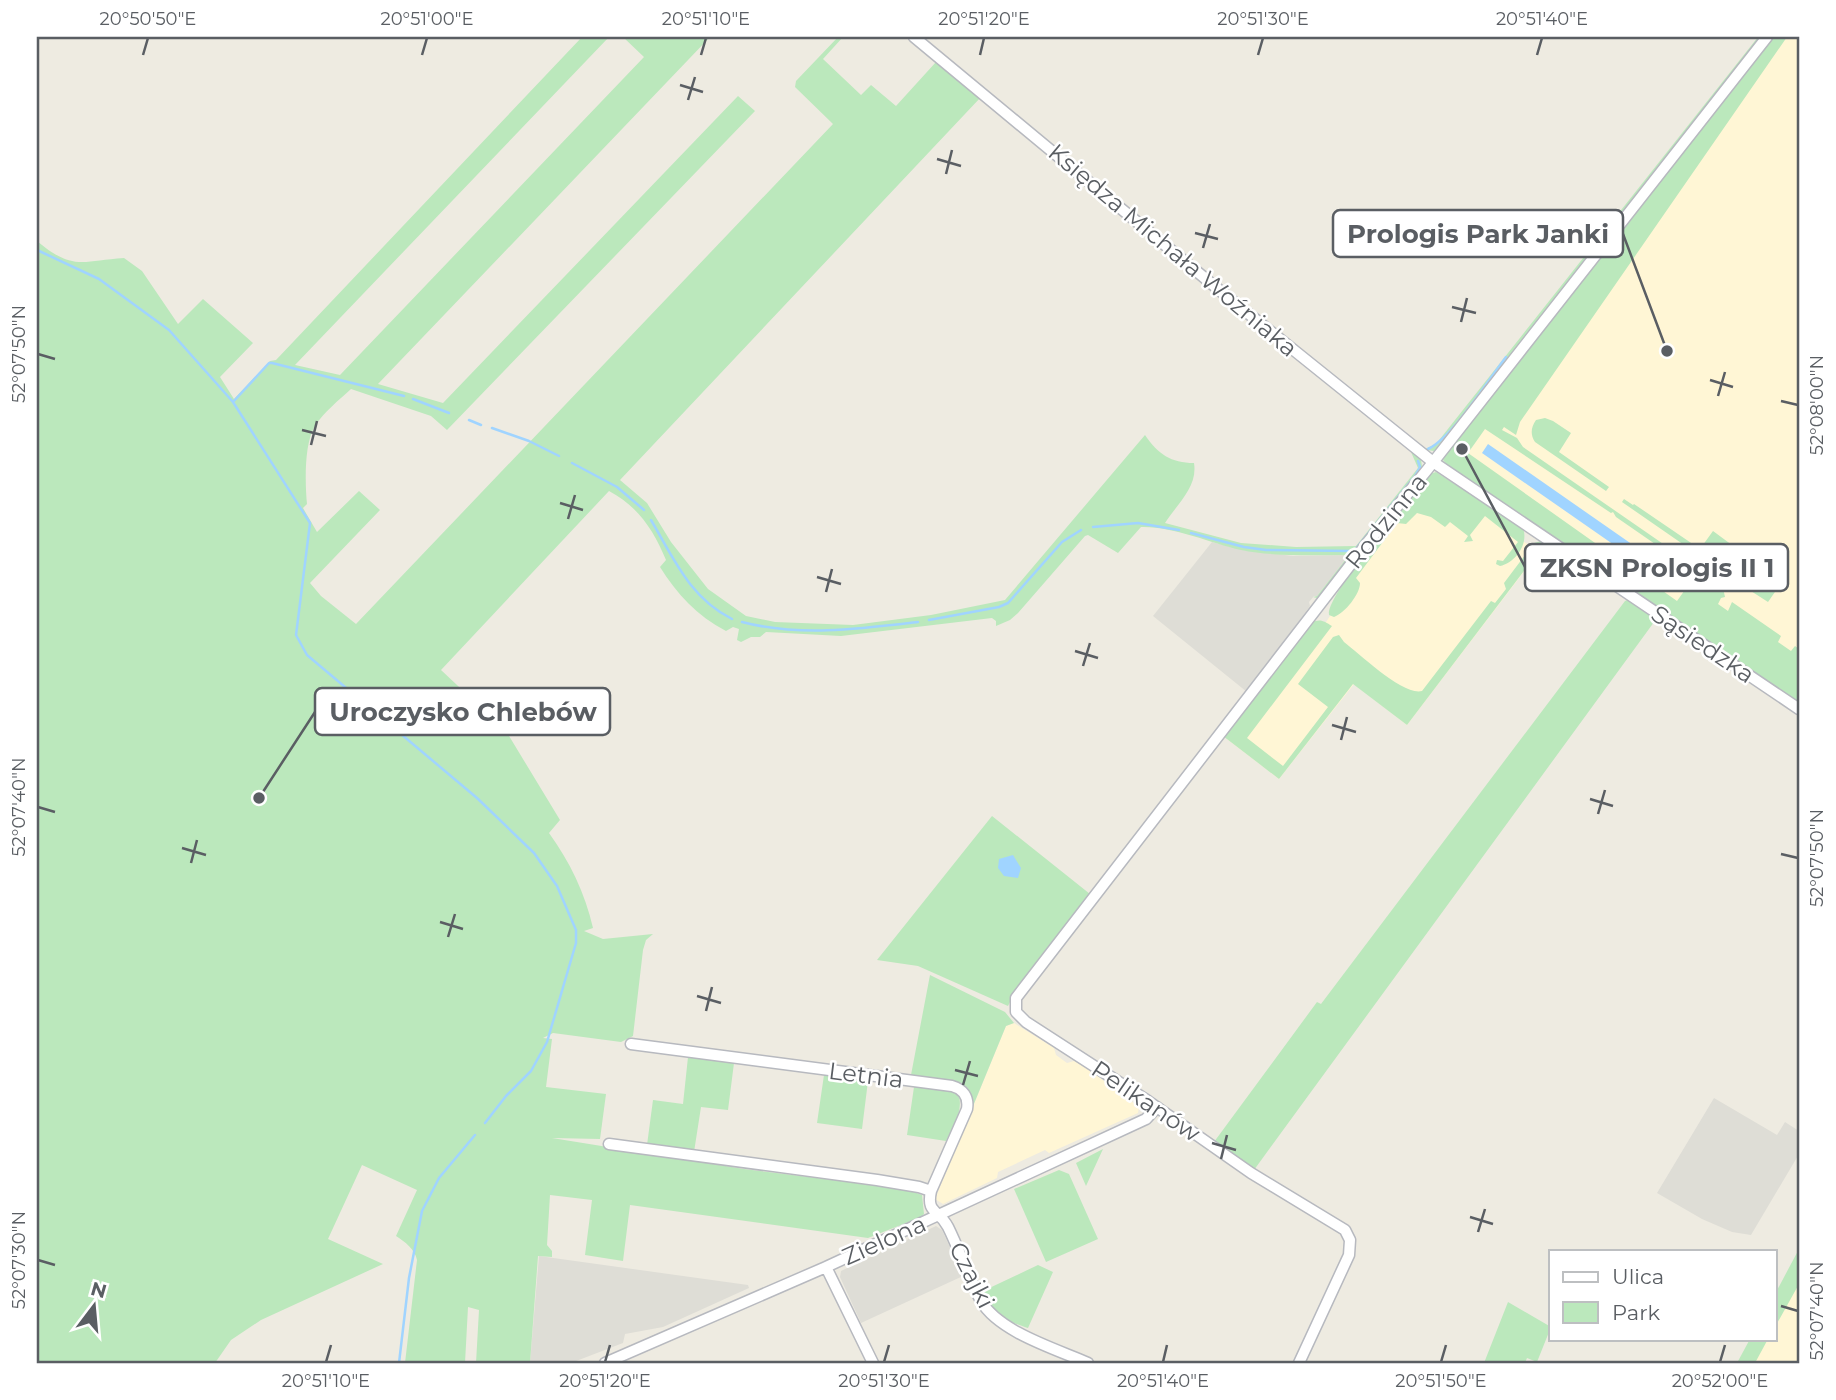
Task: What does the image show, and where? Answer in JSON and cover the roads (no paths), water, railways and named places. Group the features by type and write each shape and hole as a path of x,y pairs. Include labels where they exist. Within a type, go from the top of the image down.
{"street":[{"name":"Rodzinna","path":"1015,1009 1017,995 1031,976 1368,542 1767,37"},
{"name":"Księdza Michała Woźniaka","path":"918,38 1224,294 1433,462"},
{"name":"Sąsiedzka","path":"1433,462 1799,709"},
{"name":"Pelikanów","path":"1015,1009 1026,1022 1251,1173 1341,1227 1349,1236 1349,1255 1299,1363"},
{"name":"Letnia","path":"631,1044 958,1088 966,1098 967,1109 931,1191"},
{"name":"Zielona","path":"605,1363 938,1216 1146,1119 1157,1108"},
{"path":"609,1144 919,1187 931,1191 928,1204 938,1216"},
{"name":"Czajki","path":"938,1216 946,1224 982,1303 995,1318 1012,1329 1088,1363"},
{"path":"825,1267 873,1363"}],"water":[{"path":"1488,444 1679,577 1673,586 1482,453"},
{"path":"1013,855 1021,868 1018,878 1004,876 998,868 999,859"}],"waterway":[{"path":"37,250 99,279 169,330 233,402 310,523 296,635 307,655 477,798 534,853 557,886 576,930 576,943 547,1042 531,1071 506,1096 485,1123"},
{"path":"1428,449 1438,443 1459,421 1506,357"},
{"path":"233,402 269,363 404,396"},
{"path":"413,399 449,413"},
{"path":"469,420 481,425"},
{"path":"492,428 529,441 559,456"},
{"path":"1354,551 1415,476 1420,467 1418,461"},
{"path":"572,463 617,487 644,510"},
{"path":"651,520 694,589 717,610 732,619"},
{"path":"1093,527 1138,523 1179,530"},
{"path":"929,620 1008,603 1062,542 1081,530"},
{"path":"1191,533 1266,550 1352,551"},
{"path":"742,622 764,627 807,630 852,629 918,622"},
{"path":"399,1363 409,1278 422,1211 439,1178 475,1135"}],"place":[{"name":"Prologis Park Janki","path":"1667,351"},
{"name":"ZKSN Prologis II 1","path":"1462,449"},
{"name":"Uroczysko Chlebów","path":"259,798"}]}
